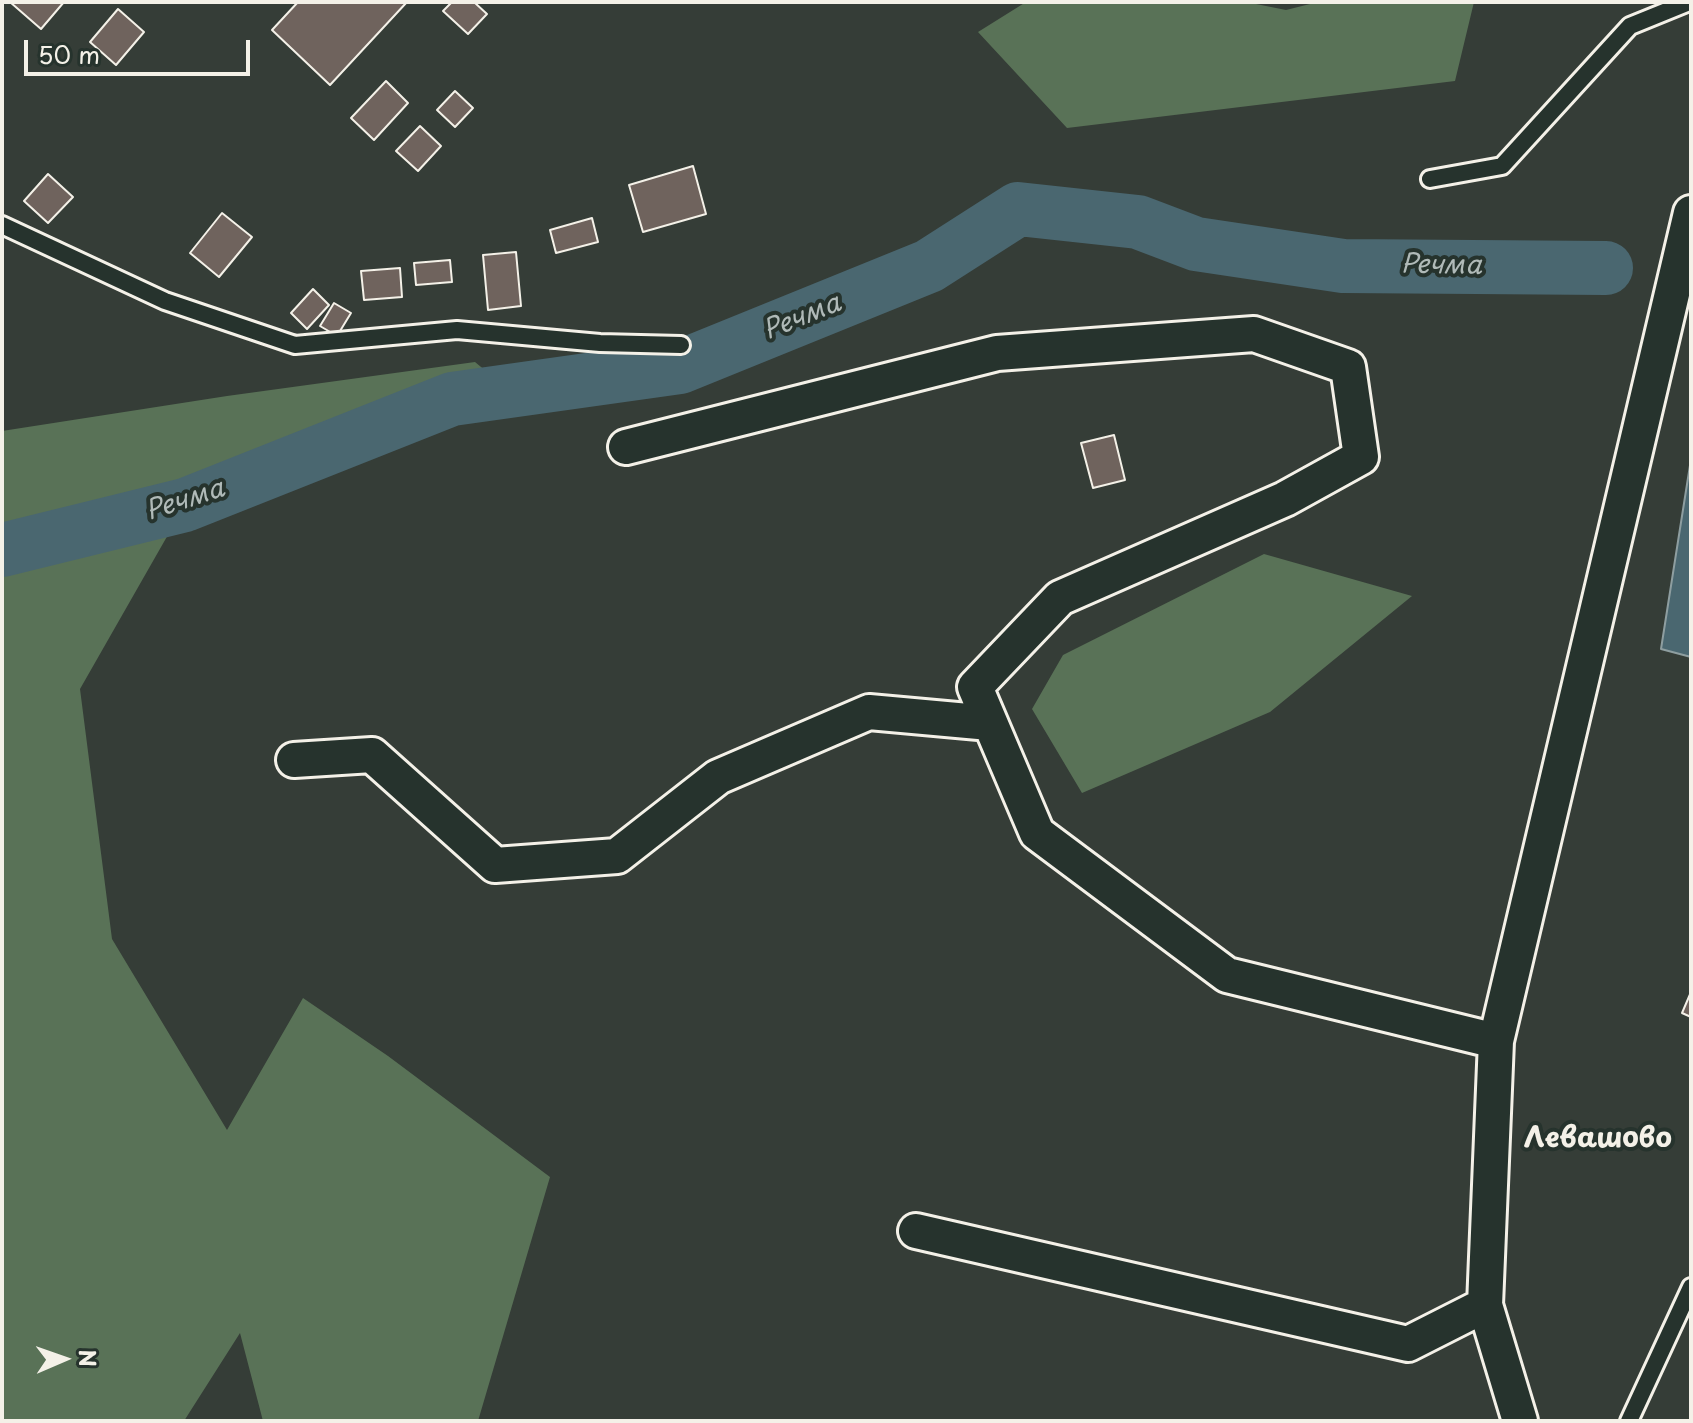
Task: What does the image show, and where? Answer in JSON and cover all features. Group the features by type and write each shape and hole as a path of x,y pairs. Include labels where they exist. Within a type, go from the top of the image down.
{"street":[{"path":"1520,1421 1485,1305 1496,1041 1691,213"},
{"path":"626,447 997,353 1254,334 1348,367 1361,457 1285,499 1060,598 975,687 1037,833 1227,975 1496,1041"},
{"path":"294,760 372,755 495,865 617,856 718,777 869,712 990,723"},
{"path":"916,1231 1408,1344 1485,1305"}],"lane":[{"path":"1430,179 1502,166 1630,26 1689,2"},
{"path":"2,225 165,301 295,345 457,330 600,343 681,345"},
{"path":"1629,1421 1691,1287"}],"green space":[{"path":"1026,2 1246,2 1286,10 1318,2 1474,2 1455,81 1067,128 978,32"},
{"path":"475,362 510,391 452,399 185,505 80,689 112,939 227,1130 303,998 388,1056 550,1177 478,1421 263,1421 240,1333 184,1421 2,1421 2,431"},
{"path":"1264,554 1412,596 1270,712 1082,793 1032,709 1063,655"}],"water":[{"path":"1691,459 1691,657 1661,649"}],"building":[{"path":"10,2 64,2 41,29"},
{"path":"298,2 407,2 330,85 272,30"},
{"path":"452,2 474,2 487,14 468,34 443,11"},
{"path":"118,9 144,32 116,65 90,42"},
{"path":"386,81 408,103 374,140 351,118"},
{"path":"455,91 473,108 455,127 437,110"},
{"path":"420,126 441,146 418,171 396,151"},
{"path":"693,166 706,214 643,232 629,185"},
{"path":"48,174 73,197 48,223 24,201"},
{"path":"222,213 252,237 219,277 190,253"},
{"path":"592,218 598,242 556,253 550,230"},
{"path":"516,252 521,306 488,310 483,255"},
{"path":"450,260 452,282 416,285 414,263"},
{"path":"400,268 402,297 364,300 361,271"},
{"path":"313,289 329,305 307,329 291,313"},
{"path":"334,303 351,313 337,336 320,326"},
{"path":"1114,435 1125,480 1093,488 1081,443"},
{"path":"1691,992 1691,1017 1682,1013"}],"waterway":[{"name":"Речма","path":"2,550 185,505 452,399 680,367 929,266 1018,209 1138,222 1196,244 1343,266 1606,268"}],"district":[{"name":"Левашово","path":"1598,1139"}]}
